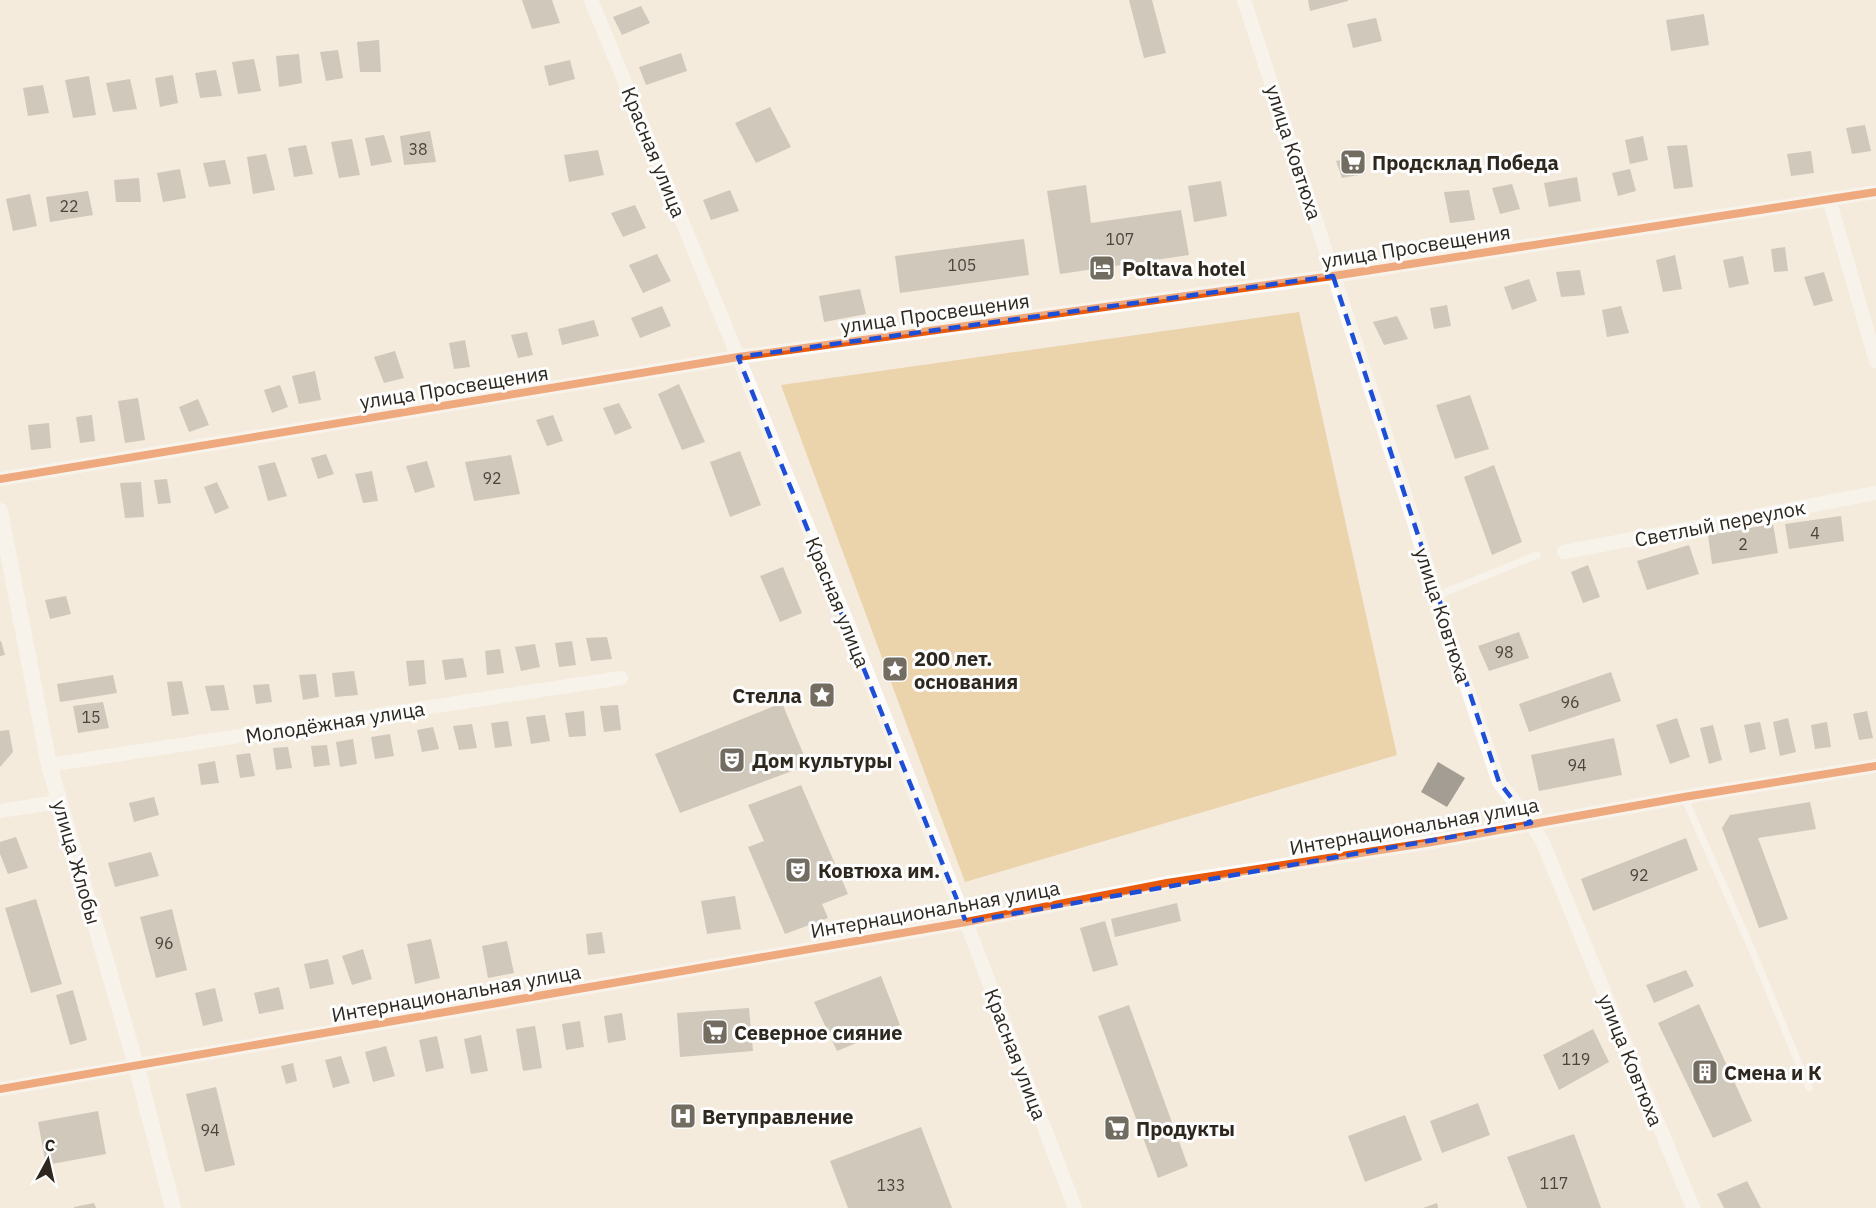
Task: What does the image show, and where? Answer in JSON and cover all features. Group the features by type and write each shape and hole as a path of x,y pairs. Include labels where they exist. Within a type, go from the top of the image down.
{"street":[{"name":"Красная улица","path":"591,0 845,618 966,922 1076,1208"},
{"name":"улица Ковтюха","path":"1244,0 1436,596 1499,782 1531,823 1543,843 1693,1208"},
{"name":"улица Просвещения","path":"0,479 738,357 1333,276 1876,192"},
{"path":"1829,199 1876,360"},
{"name":"Светлый переулок","path":"1564,552 1876,493"},
{"name":"улица Жлобы","path":"0,512 58,802 136,1065 173,1208"},
{"name":"Молодёжная улица","path":"49,765 621,678"},
{"name":"Интернациональная улица","path":"0,1089 966,922 1167,884 1432,842 1531,823 1876,766"},
{"path":"0,810 58,802"}],"lane":[{"path":"1436,596 1538,555"},
{"path":"1684,797 1809,1088"}],"highlighted area":[{"path":"1333,276 1499,782 1531,823 966,922 738,357"}],"shaded area":[{"path":"1299,312 1397,755 965,882 781,385"}],"building":[{"path":"522,0 552,0 560,23 532,29"},
{"path":"1129,0 1152,0 1166,53 1144,58"},
{"path":"1308,0 1348,0 1348,1 1310,11"},
{"path":"641,6 650,23 622,35 613,17"},
{"path":"1704,14 1709,45 1671,51 1666,20"},
{"path":"1376,18 1382,41 1353,48 1347,24"},
{"path":"379,40 381,72 360,72 357,42"},
{"path":"338,50 343,78 326,81 320,52"},
{"path":"681,53 687,71 646,85 639,67"},
{"path":"299,54 302,83 279,87 276,56"},
{"path":"254,59 261,91 238,94 232,62"},
{"path":"570,60 575,79 549,86 544,66"},
{"path":"216,70 222,96 200,98 195,73"},
{"path":"173,75 178,103 160,107 155,78"},
{"path":"89,76 96,115 73,118 65,80"},
{"path":"130,79 137,109 113,112 106,83"},
{"path":"43,85 49,113 28,116 23,88"},
{"path":"770,107 791,147 756,163 735,123"},
{"path":"1865,125 1871,151 1852,154 1846,128"},
{"path":"430,131 436,162 404,165 400,136"},
{"path":"384,135 392,162 371,166 365,138"},
{"path":"1643,136 1648,160 1630,164 1625,140"},
{"path":"352,139 360,175 339,178 331,142"},
{"path":"306,145 313,174 294,177 288,148"},
{"path":"1687,145 1693,187 1674,189 1667,146"},
{"path":"598,150 604,175 569,182 564,155"},
{"path":"1811,151 1814,173 1791,176 1787,154"},
{"path":"266,154 275,190 253,194 247,157"},
{"path":"1358,156 1364,174 1342,178 1336,161"},
{"path":"225,160 231,184 209,187 203,163"},
{"path":"180,169 186,198 163,202 157,173"},
{"path":"1630,169 1636,191 1618,196 1612,173"},
{"path":"1577,177 1581,201 1549,207 1544,183"},
{"path":"139,178 141,202 116,202 114,180"},
{"path":"1221,181 1227,216 1194,222 1188,186"},
{"path":"1512,184 1520,209 1500,214 1492,188"},
{"path":"1086,185 1091,223 1181,210 1189,255 1060,274 1047,191"},
{"path":"730,190 739,211 711,220 703,200"},
{"path":"1469,190 1475,220 1450,223 1444,192"},
{"path":"88,191 93,215 50,222 46,197"},
{"path":"30,194 37,226 13,231 6,199"},
{"path":"635,205 646,228 623,237 611,213"},
{"path":"1024,239 1029,275 900,293 895,256"},
{"path":"1785,247 1788,271 1774,272 1771,249"},
{"path":"657,254 671,281 643,293 629,265"},
{"path":"1675,255 1682,289 1663,292 1656,260"},
{"path":"1743,256 1749,284 1729,288 1723,260"},
{"path":"1580,270 1585,295 1561,297 1556,272"},
{"path":"1824,272 1833,301 1814,306 1804,277"},
{"path":"1529,279 1537,301 1512,310 1504,287"},
{"path":"860,289 866,314 824,322 819,296"},
{"path":"1447,305 1451,326 1434,329 1430,308"},
{"path":"662,306 671,326 640,338 631,318"},
{"path":"1621,306 1629,333 1607,337 1602,310"},
{"path":"1397,316 1408,339 1384,345 1373,322"},
{"path":"594,320 599,336 562,345 558,329"},
{"path":"527,332 533,355 518,358 511,335"},
{"path":"465,340 470,367 454,369 449,343"},
{"path":"395,351 404,378 384,383 374,357"},
{"path":"315,371 321,400 299,404 292,376"},
{"path":"679,384 705,442 682,450 658,394"},
{"path":"280,385 288,407 272,413 264,390"},
{"path":"1470,395 1489,449 1455,459 1436,405"},
{"path":"138,398 145,440 125,443 118,401"},
{"path":"198,399 209,425 189,432 179,407"},
{"path":"619,403 632,428 615,435 603,408"},
{"path":"92,415 95,441 80,443 76,417"},
{"path":"553,415 563,441 547,446 536,420"},
{"path":"49,423 51,448 31,450 28,425"},
{"path":"740,451 761,505 730,517 710,462"},
{"path":"326,454 334,474 318,479 311,458"},
{"path":"511,455 520,494 474,501 465,462"},
{"path":"427,461 435,487 415,493 406,466"},
{"path":"275,462 287,496 268,501 258,466"},
{"path":"1494,465 1522,542 1492,555 1464,477"},
{"path":"372,471 378,501 363,503 355,474"},
{"path":"167,479 171,503 158,504 154,480"},
{"path":"141,482 144,517 125,518 120,483"},
{"path":"217,482 229,508 215,514 204,487"},
{"path":"1841,516 1844,541 1789,549 1785,524"},
{"path":"1773,524 1778,553 1712,564 1708,535"},
{"path":"1689,545 1699,574 1647,590 1637,561"},
{"path":"1588,565 1600,597 1583,603 1571,572"},
{"path":"783,567 802,613 780,622 760,576"},
{"path":"66,596 71,614 50,619 45,600"},
{"path":"1519,632 1529,658 1489,671 1478,646"},
{"path":"607,637 612,659 591,661 586,638"},
{"path":"0,641 5,655 0,656"},
{"path":"572,641 576,665 559,667 555,643"},
{"path":"535,644 540,667 521,671 515,647"},
{"path":"500,649 504,673 487,675 485,651"},
{"path":"463,658 467,677 445,680 442,660"},
{"path":"424,660 426,684 409,686 406,661"},
{"path":"354,671 358,695 335,697 332,673"},
{"path":"1611,672 1621,701 1529,732 1519,704"},
{"path":"316,674 319,697 303,700 299,675"},
{"path":"113,675 117,693 60,702 57,684"},
{"path":"182,681 189,714 172,716 167,682"},
{"path":"269,684 272,702 256,704 253,685"},
{"path":"224,685 229,710 211,711 205,686"},
{"path":"103,702 109,728 78,733 73,706"},
{"name":"Дом культуры","path":"782,703 808,765 680,813 655,754"},
{"path":"618,705 621,730 604,732 600,706"},
{"path":"584,711 586,736 569,737 565,713"},
{"path":"1867,711 1873,738 1859,740 1853,714"},
{"path":"545,715 550,741 531,744 526,717"},
{"path":"1677,718 1690,757 1670,764 1656,725"},
{"path":"1788,718 1796,752 1780,756 1773,722"},
{"path":"508,721 512,746 495,748 491,723"},
{"path":"1760,722 1766,749 1750,753 1744,725"},
{"path":"1827,722 1831,747 1815,749 1811,725"},
{"path":"472,724 477,748 459,750 453,726"},
{"path":"1713,725 1722,760 1709,764 1700,728"},
{"path":"433,727 439,749 422,752 417,730"},
{"path":"9,730 13,752 0,767 0,731"},
{"path":"390,734 394,756 375,759 371,737"},
{"path":"1614,738 1622,775 1539,791 1531,755"},
{"path":"353,739 357,764 340,767 336,742"},
{"path":"327,745 330,765 314,767 311,746"},
{"path":"288,747 292,768 276,770 273,748"},
{"path":"250,753 255,776 240,778 236,755"},
{"path":"215,761 219,783 201,785 198,764"},
{"path":"1438,762 1465,778 1447,807 1421,792"},
{"name":"Ковтюха им.","path":"801,785 848,894 822,904 828,918 785,934 748,847 764,841 748,805"},
{"path":"154,797 159,815 134,822 129,803"},
{"path":"1810,802 1816,829 1758,838 1788,919 1759,928 1722,828 1730,815"},
{"path":"16,837 28,868 8,874 0,854 0,842"},
{"path":"1686,838 1698,870 1593,911 1581,879"},
{"path":"151,852 159,876 115,887 108,863"},
{"path":"735,896 741,929 707,934 701,901"},
{"path":"36,899 62,984 31,993 5,908"},
{"path":"1177,903 1181,921 1115,937 1111,919"},
{"path":"172,909 187,970 156,978 140,917"},
{"path":"1105,921 1118,965 1093,972 1080,928"},
{"path":"602,932 605,953 588,955 586,934"},
{"path":"431,939 440,978 415,984 407,944"},
{"path":"507,941 514,973 488,978 482,946"},
{"path":"363,949 372,979 352,985 342,956"},
{"path":"328,959 334,984 310,989 304,964"},
{"path":"1686,970 1694,986 1654,1003 1646,985"},
{"path":"881,976 900,1025 837,1051 814,1002"},
{"path":"279,987 284,1009 259,1014 254,993"},
{"path":"215,988 223,1021 203,1026 195,993"},
{"path":"73,990 87,1040 70,1045 56,995"},
{"name":"Смена и К","path":"1699,1004 1752,1121 1713,1138 1658,1023"},
{"path":"1129,1005 1188,1166 1158,1178 1098,1016"},
{"name":"Северное сияние","path":"749,1008 753,1051 680,1057 677,1013"},
{"path":"622,1013 626,1040 608,1043 604,1016"},
{"path":"580,1021 584,1047 566,1050 562,1024"},
{"path":"535,1026 542,1068 523,1071 516,1029"},
{"path":"1593,1029 1609,1062 1559,1090 1543,1055"},
{"path":"481,1035 488,1071 471,1074 464,1039"},
{"path":"437,1036 444,1068 426,1072 419,1040"},
{"path":"386,1046 395,1076 373,1082 365,1052"},
{"path":"341,1056 350,1083 333,1088 325,1060"},
{"path":"293,1063 297,1081 286,1084 281,1066"},
{"path":"216,1087 235,1165 205,1172 186,1094"},
{"path":"1478,1103 1490,1135 1442,1153 1430,1121"},
{"path":"98,1111 106,1154 46,1165 38,1122"},
{"path":"1405,1115 1422,1160 1365,1182 1348,1136"},
{"path":"921,1127 952,1208 848,1208 830,1161"},
{"path":"1574,1134 1601,1208 1527,1208 1507,1157"},
{"path":"1747,1181 1761,1208 1724,1208 1717,1194"},
{"path":"94,1203 96,1208 74,1208 74,1207"},
{"path":"1437,1203 1438,1208 1423,1208"}],"cycle path":[{"path":"0,479 738,357 1333,276 1876,192"},
{"path":"0,1089 966,922 1167,883 1432,842 1684,797 1876,766"}],"place":[{"name":"Продсклад Победа","path":"1353,162"},
{"name":"Poltava hotel","path":"1102,268"},
{"name":"200 лет. основания","path":"895,669"},
{"name":"Стелла","path":"822,695"},
{"name":"Дом культуры","path":"732,760"},
{"name":"Ковтюха им.","path":"798,870"},
{"name":"Северное сияние","path":"715,1032"},
{"name":"Смена и К","path":"1705,1072"},
{"name":"Ветуправление","path":"683,1116"},
{"name":"Продукты","path":"1117,1128"}]}
